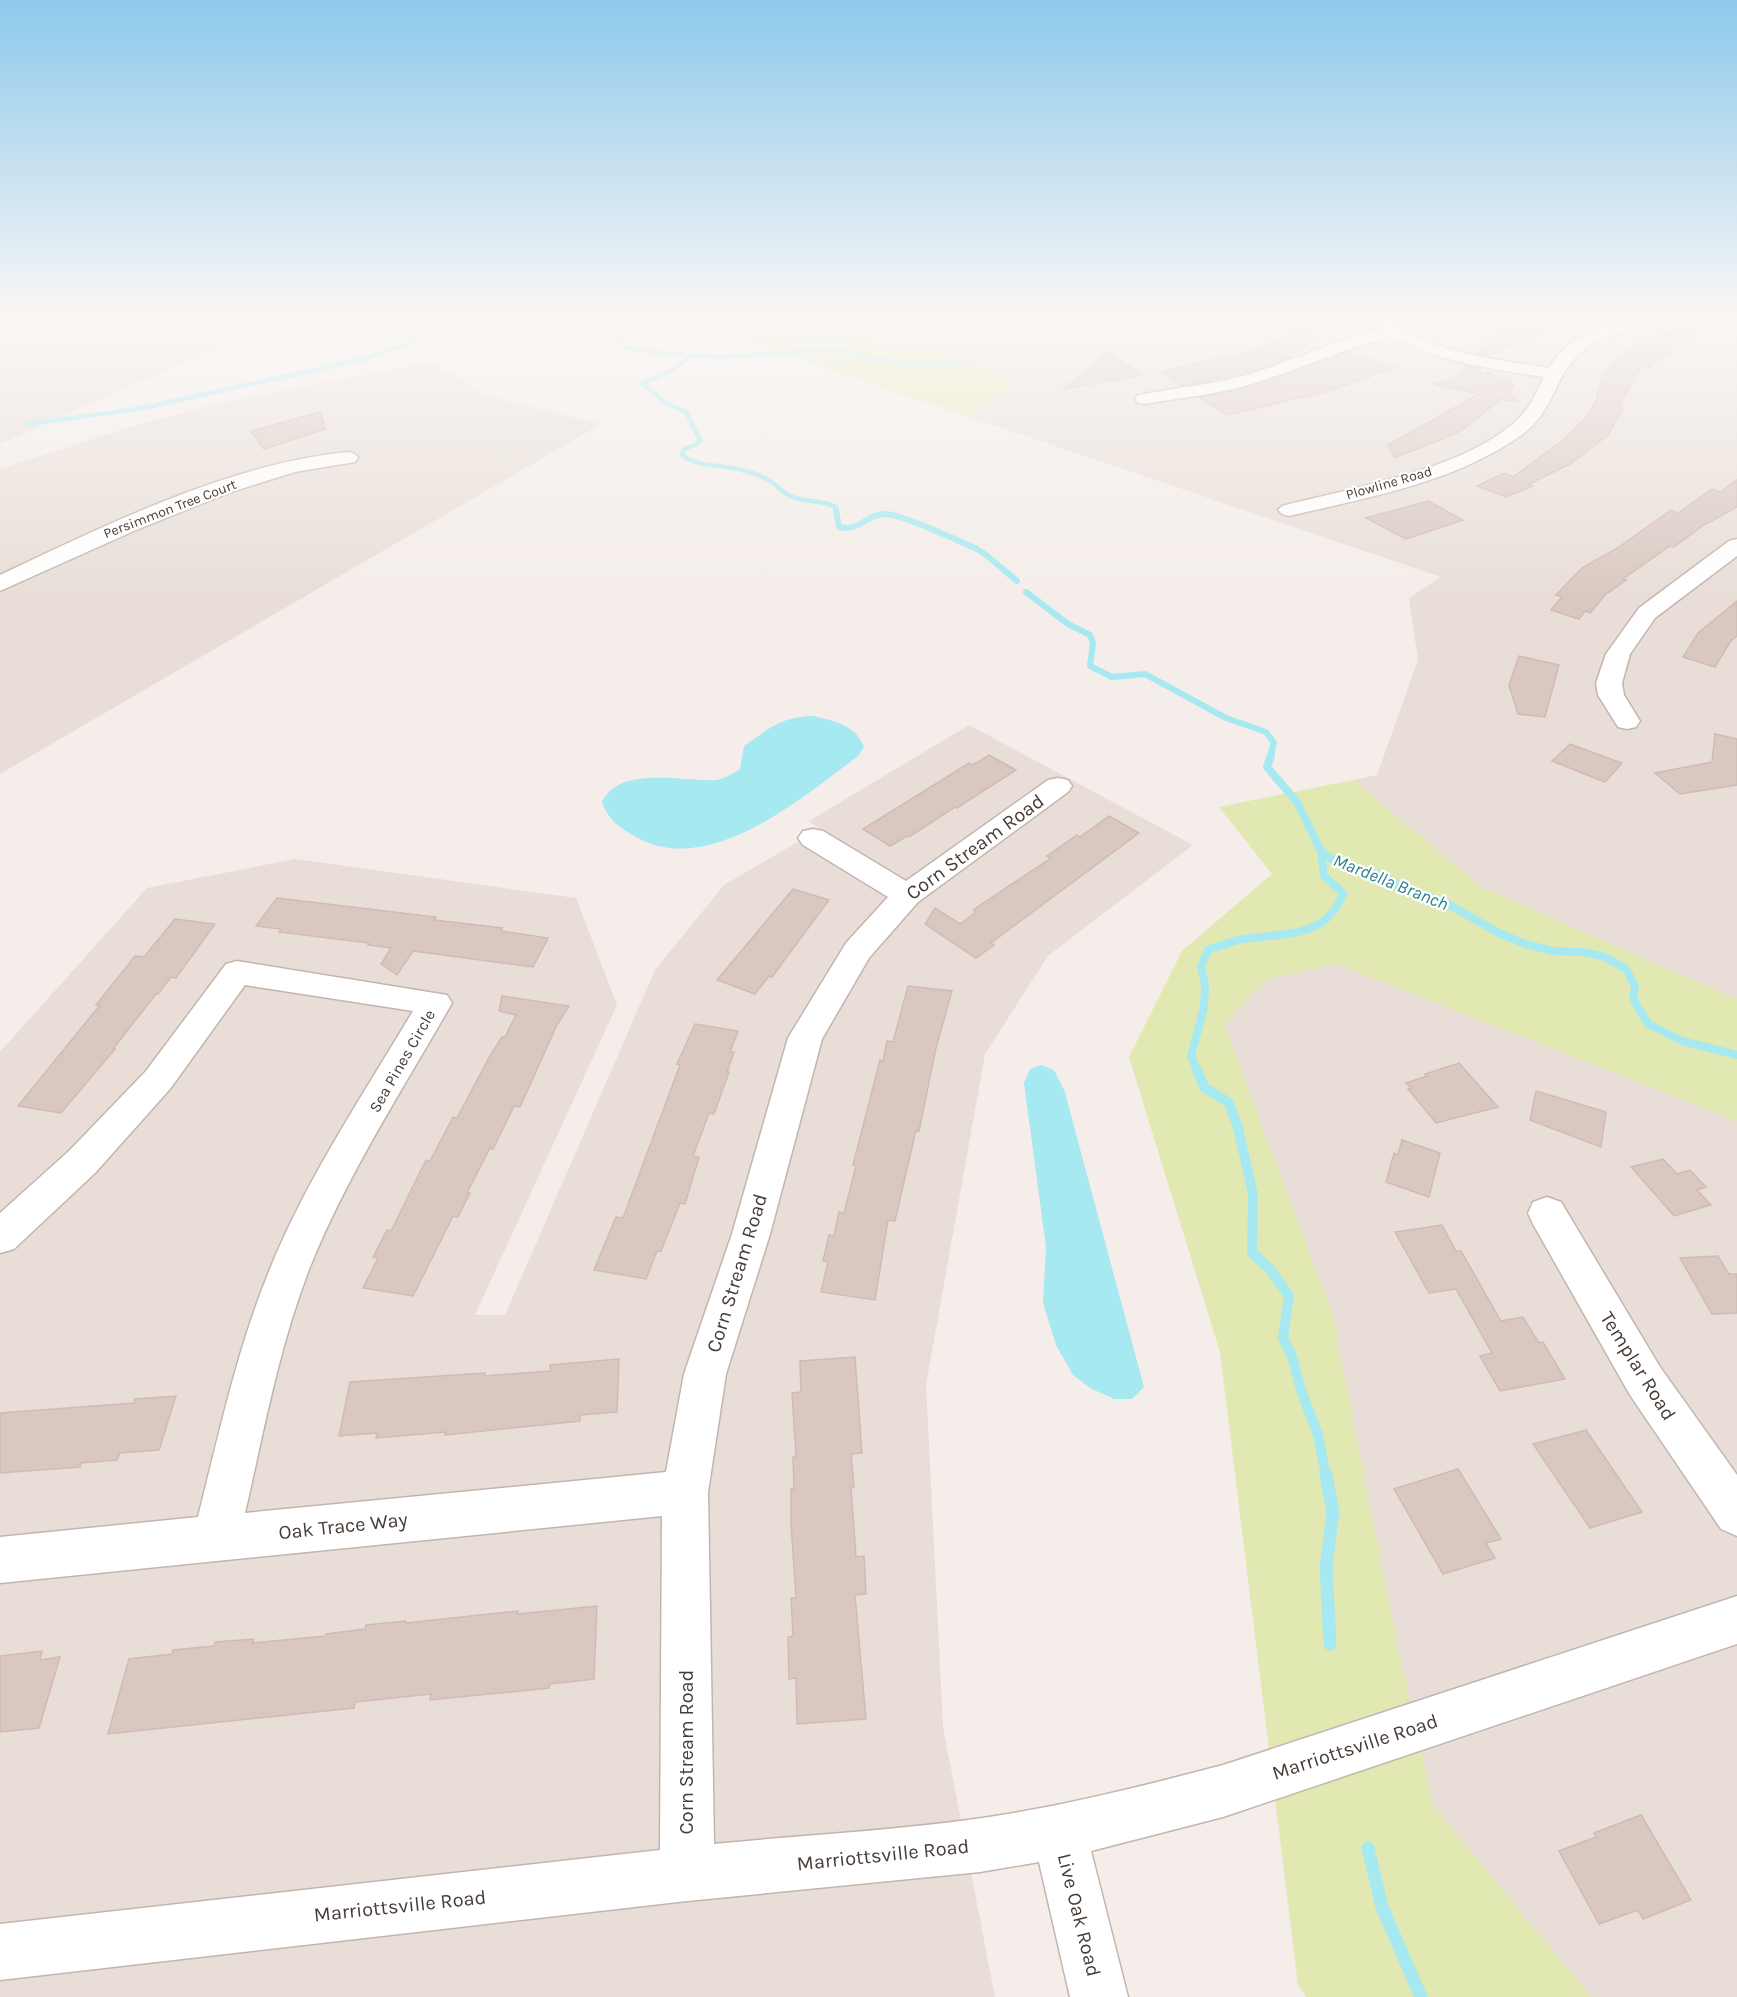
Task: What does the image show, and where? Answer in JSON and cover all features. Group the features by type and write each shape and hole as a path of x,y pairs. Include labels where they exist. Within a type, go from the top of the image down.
{"street":[{"name":"Plowline Road","path":"1289,510 1401,482 1475,455 1521,427 1534,413"},
{"name":"Persimmon Tree Court","path":"0,584 131,523 236,483 313,461 348,458"},
{"path":"1627,721 1611,695 1609,683 1618,654 1647,613 1737,546"},
{"name":"Corn Stream Road","path":"687,1874 685,1492 705,1374 750,1234 805,1038 857,951 907,896 1058,786"},
{"path":"813,838 907,896"},
{"name":"Sea Pines Circle","path":"0,1237 82,1161 158,1080 237,972 435,1003 326,1191 291,1267 268,1328 216,1538"},
{"name":"Templar Road","path":"1547,1213 1645,1381 1737,1513"},
{"name":"Oak Trace Way","path":"0,1560 685,1492"},
{"name":"Marriottsville Road","path":"0,1952 687,1874 980,1845 1059,1832 1139,1814 1223,1791 1737,1620"},
{"name":"Live Oak Road","path":"1059,1832 1099,1997"}],"shaded area":[{"path":"0,413 69,413 0,444"},
{"path":"181,413 557,413 601,424 0,774 0,469"},
{"path":"971,413 1737,413 1737,999 1483,888 1353,780 1377,775 1418,660 1409,598 1441,577 967,416"},
{"path":"969,725 1193,845 1048,956 985,1054 926,1385 943,1727 995,1997 0,1997 0,1052 147,888 295,859 576,898 617,1005 475,1315 505,1315 655,970 724,885 820,829 809,821"},
{"path":"1337,964 1737,1121 1737,1997 1591,1997 1434,1807 1398,1646 1224,1024 1266,980"}],"green space":[{"path":"1353,780 1483,888 1737,999 1737,1121 1337,964 1266,980 1224,1024 1332,1312 1398,1646 1434,1807 1591,1997 1306,1997 1298,1985 1220,1352 1129,1057 1182,951 1272,874 1219,807"}],"water":[{"path":"813,716 836,722 856,734 864,747 858,756 783,811 754,828 724,841 694,848 664,847 636,837 615,823 602,802 611,791 623,783 637,779 715,780 725,777 740,769 744,746 761,734 783,721"},
{"path":"1041,1065 1054,1070 1065,1092 1144,1387 1132,1399 1114,1399 1090,1388 1073,1375 1056,1345 1043,1303 1046,1247 1024,1083 1030,1069"}],"building":[{"path":"316,413 320,413 325,429 264,449 251,431"},
{"path":"1445,413 1484,413 1455,434 1394,458 1388,445"},
{"path":"1589,413 1620,413 1608,435 1570,464 1529,484 1533,486 1506,497 1477,486 1504,473 1513,477 1563,440"},
{"path":"1737,480 1737,507 1704,525 1674,547 1670,546 1623,579 1626,580 1605,595 1590,613 1585,611 1579,619 1551,610 1562,597 1556,595 1582,568 1619,547 1671,510 1678,513 1712,489 1720,492"},
{"path":"1428,501 1463,520 1406,539 1366,518"},
{"path":"1737,601 1737,636 1730,642 1715,667 1683,657 1698,633"},
{"path":"1519,656 1559,665 1545,717 1518,714 1509,685"},
{"path":"1715,734 1737,739 1737,785 1680,794 1655,773 1712,762"},
{"path":"1570,744 1622,763 1605,782 1552,761"},
{"path":"989,755 1016,770 909,837 890,846 863,829 969,763 973,765"},
{"path":"1109,816 1139,833 991,943 994,945 976,958 925,924 935,908 960,924 976,912 973,910 1051,858 1047,856 1077,835 1080,837"},
{"path":"793,889 829,900 772,977 769,976 755,994 717,980"},
{"path":"277,898 436,917 434,920 502,928 501,931 548,938 533,967 413,951 397,975 381,964 391,948 368,945 369,943 279,932 281,929 256,926"},
{"path":"175,919 215,924 176,978 171,977 156,994 113,1049 115,1049 61,1113 18,1106 100,1005 96,1005 135,956 144,957"},
{"path":"908,986 952,991 936,1048 919,1131 916,1130 895,1221 888,1220 875,1300 821,1292 828,1262 823,1261 829,1235 834,1236 839,1212 844,1213 856,1166 853,1165 880,1060 883,1061 887,1041 893,1042"},
{"path":"502,996 569,1006 557,1025 520,1107 514,1106 493,1149 490,1148 467,1193 470,1193 458,1217 453,1216 413,1296 363,1288 378,1258 373,1257 387,1230 391,1231 426,1160 430,1161 453,1117 457,1118 490,1056 502,1037 505,1037 516,1015 499,1011"},
{"path":"695,1024 738,1031 730,1052 734,1052 727,1072 729,1072 714,1114 709,1113 693,1156 699,1157 685,1204 680,1203 661,1251 657,1251 646,1279 594,1270 616,1217 623,1218 680,1065 677,1064"},
{"path":"1459,1063 1498,1107 1436,1123 1408,1089 1411,1088 1406,1083"},
{"path":"1536,1091 1606,1112 1601,1147 1530,1120"},
{"path":"1402,1140 1440,1153 1429,1197 1386,1182 1394,1153 1398,1155"},
{"path":"1663,1159 1677,1174 1690,1170 1706,1187 1697,1190 1711,1205 1674,1216 1631,1167"},
{"path":"1442,1225 1456,1251 1461,1251 1501,1321 1523,1317 1539,1343 1543,1342 1565,1379 1500,1391 1480,1356 1492,1353 1456,1289 1429,1293 1395,1232"},
{"path":"1718,1256 1729,1274 1737,1274 1737,1313 1712,1314 1680,1258"},
{"path":"855,1357 862,1453 851,1454 854,1487 851,1487 856,1557 864,1556 866,1594 855,1595 866,1719 797,1724 796,1678 789,1679 788,1637 793,1636 791,1598 796,1598 791,1523 791,1489 794,1489 793,1457 796,1457 792,1393 801,1392 800,1361"},
{"path":"619,1359 617,1412 580,1415 580,1421 445,1435 446,1432 376,1438 377,1433 339,1436 350,1382 550,1371 550,1365"},
{"path":"176,1396 159,1450 120,1453 117,1460 81,1463 80,1467 0,1473 0,1413 134,1403 135,1399"},
{"path":"1586,1430 1642,1512 1590,1528 1533,1444"},
{"path":"1458,1469 1501,1539 1486,1543 1495,1558 1443,1574 1394,1489"},
{"path":"597,1606 594,1679 550,1684 549,1688 430,1700 431,1694 355,1702 354,1708 108,1734 129,1659 172,1654 173,1650 214,1646 215,1642 254,1639 252,1643 326,1636 326,1634 365,1629 366,1625"},
{"path":"42,1651 40,1660 60,1657 39,1728 0,1732 0,1656"},
{"path":"1641,1815 1691,1900 1643,1919 1638,1910 1599,1924 1559,1851 1596,1837 1594,1833"}],"waterway":[{"path":"26,424 107,413"},
{"name":"Mardella Branch","path":"687,413 700,440 697,444 684,449 682,455 696,462 757,474 790,496 831,505 836,507 837,511"},
{"name":"Mardella Branch","path":"836,510 839,527 853,527 879,514 893,515 917,523 977,549 1017,581"},
{"name":"Mardella Branch","path":"1026,592 1068,624 1090,635 1093,643 1090,666 1112,677 1145,674 1226,718 1266,732 1274,743 1270,756"},
{"name":"Mardella Branch","path":"1271,755 1267,767 1297,802 1321,851"},
{"path":"1198,1072 1191,1056 1204,1007 1205,985 1201,967 1208,950 1240,940 1302,931 1327,918 1336,908 1343,893 1324,876 1321,851"},
{"name":"Mardella Branch","path":"1321,851 1337,863 1384,876 1405,891 1443,901 1497,932 1525,944 1553,951 1583,952 1605,957 1626,969 1635,986 1633,999 1648,1024 1682,1041 1737,1055"},
{"path":"1197,1070 1204,1087 1229,1103 1238,1128 1253,1194 1252,1253 1270,1269 1289,1296 1283,1338 1292,1356 1301,1390 1318,1435 1326,1477"},
{"path":"1326,1475 1333,1513 1326,1567 1330,1644"},
{"path":"1368,1848 1382,1907 1421,1997"}]}
